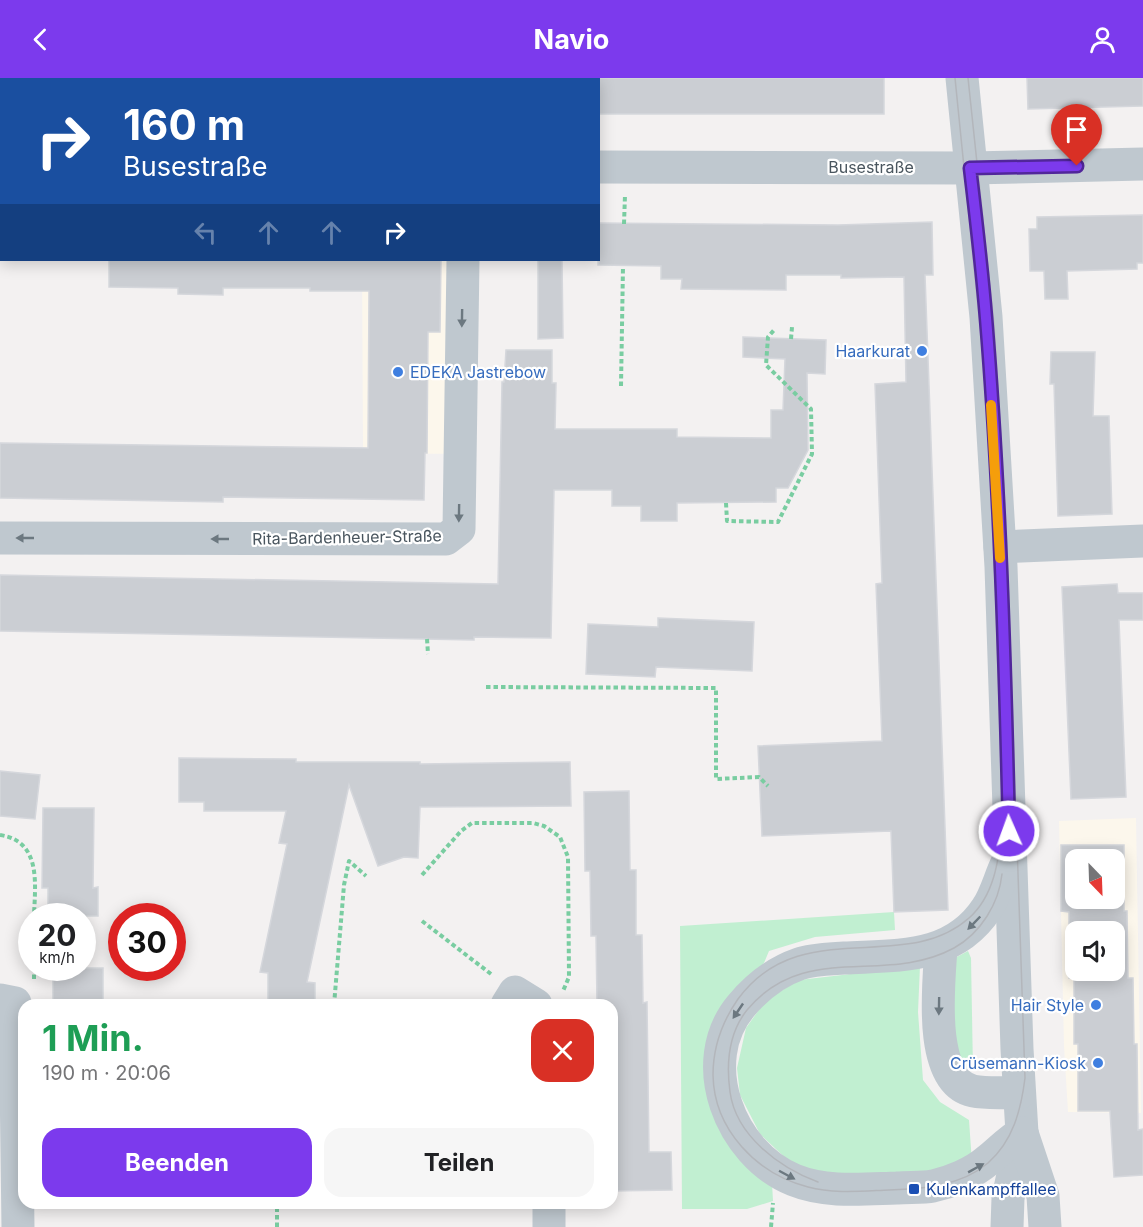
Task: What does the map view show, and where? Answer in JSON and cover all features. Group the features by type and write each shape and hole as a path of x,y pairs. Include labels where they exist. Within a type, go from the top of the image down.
{"street":[{"path":"962,78 986,317 1000,547 1019,1093 1022,1133 1043,1196 1045,1227"},
{"name":"Busestraße","path":"600,167 970,168 1143,164"},
{"name":"Rita-Bardenheuer-Straße","path":"0,538 446,539 459,529 462,261"},
{"path":"1000,547 1143,541"},
{"path":"1011,854 988,907 973,926 941,948 899,955 822,959 800,963 781,972 759,987 739,1007 728,1029 719,1054 719,1076 728,1110 741,1138 768,1165 794,1180 825,1187 846,1189 933,1186 960,1177 986,1162 1005,1144 1022,1133"},
{"path":"941,948 939,1034 949,1072 957,1083 972,1091 1019,1093"},
{"path":"0,1000 15,1003 8,1099 18,1227"},
{"path":"1007,1227 1008,1198 1022,1133"},
{"path":"549,1209 549,1227"}],"path":[{"path":"621,386 623,266"},
{"path":"791,339 792,327"},
{"path":"726,503 727,520 778,522 812,454 811,409 766,365 768,337 775,329"},
{"path":"427,639 428,654"},
{"path":"486,687 716,688 716,778 759,777 768,786"},
{"path":"422,875 461,831 472,823 533,823 544,826 560,837 568,857 569,977 530,999 422,921"},
{"path":"0,835 13,837 29,852 35,869 34,903"},
{"path":"334,999 344,885 350,861 366,876"},
{"path":"771,1227 773,1198"},
{"path":"277,1209 277,1227"}],"shaded area":[{"name":"EDEKA Jastrebow","path":"362,261 459,261 459,454 363,453"},
{"path":"1136,818 1141,1113 1068,1112 1064,1046 1059,821"}],"green space":[{"path":"894,912 895,930 815,937 769,951 764,963 737,990 709,1046 772,1183 773,1201 747,1209 682,1209 680,926"},
{"path":"968,951 971,958 973,1070 964,1067 945,1023 953,959"},
{"path":"920,966 918,1012 923,1080 940,1102 969,1120 972,1163 944,1176 835,1180 794,1166 760,1134 740,1095 737,1068 746,1028 766,1000 799,980"}],"building":[{"path":"600,78 884,78 884,114 600,114"},
{"path":"1027,78 1143,78 1143,106 1028,109"},
{"path":"1143,215 1143,263 1137,263 1137,269 1067,271 1068,299 1045,299 1044,271 1030,271 1029,229 1037,229 1037,217"},
{"path":"932,222 933,275 925,275 948,910 894,912 891,831 762,836 758,746 882,741 876,584 882,583 875,384 906,382 904,277 841,278 841,275 786,275 786,290 681,289 682,279 661,279 661,266 598,265 600,261 600,223 838,225"},
{"path":"109,261 441,261 440,332 428,332 427,453 425,453 424,500 223,497 223,502 0,498 0,443 368,448 369,291 223,288 223,295 178,294 178,288 109,287"},
{"path":"538,261 562,261 563,338 538,339"},
{"path":"743,337 826,340 825,374 807,373 808,450 788,488 776,488 776,502 677,503 677,521 641,521 641,506 612,506 612,490 554,490 551,638 474,637 474,640 0,631 0,575 498,584 502,382 504,382 506,350 552,350 552,383 556,383 555,429 677,429 677,437 771,438 771,410 783,410 785,359 743,357"},
{"path":"1051,352 1095,352 1093,416 1109,416 1112,514 1058,516 1054,384 1050,384"},
{"path":"1117,584 1118,593 1143,593 1143,620 1119,620 1126,797 1071,799 1062,587"},
{"path":"658,618 754,622 752,671 656,667 655,677 586,674 588,624 658,627"},
{"path":"179,758 296,759 296,762 420,762 420,764 570,762 571,806 420,807 418,858 404,857 378,866 349,785 307,982 315,983 315,999 268,999 268,973 260,972 287,844 279,843 286,811 204,811 204,802 179,802"},
{"path":"0,771 40,775 35,819 0,816"},
{"path":"629,791 630,870 636,870 636,935 642,935 643,1003 647,1002 649,1152 671,1152 672,1190 618,1191 618,999 597,999 596,936 591,936 590,871 585,871 584,792"},
{"path":"43,808 94,808 93,888 98,887 98,916 96,916 96,903 48,903 48,888 42,888"},
{"path":"1061,845 1124,845 1124,849 1065,849 1065,909 1124,909 1127,911 1128,978 1133,978 1134,1044 1137,1044 1138,1130 1143,1129 1143,1175 1114,1177 1110,1111 1078,1111 1078,1044 1074,1044 1074,981 1125,981 1125,921 1069,921 1069,912 1061,911"},
{"path":"96,968 103,968 103,999 53,999 53,981 96,981"}],"tram line":[{"path":"955,78 985,376 992,484 1003,829"},
{"path":"968,78 994,324 1006,523 1025,1078 1023,1090 1018,1113 1004,1145 988,1163 977,1171 954,1181 915,1189 838,1191 808,1187 772,1172 742,1147 730,1131 715,1095 713,1064 717,1044 727,1017 738,999 763,973 792,958 822,951 914,943 943,935 969,918 985,898 991,886 998,861 1003,822"},
{"path":"818,1182 775,1159 750,1136 741,1123 730,1092 728,1070 732,1039 741,1019 747,1010 770,989 794,976 846,967 900,964 927,959 954,948 964,942 987,916 997,896 1002,874"}],"slow traffic":[{"path":"991,405 1000,558"}],"place":[{"name":"Haarkurat","path":"922,351"},
{"name":"EDEKA Jastrebow","path":"398,372"},
{"name":"Hair Style","path":"1096,1005"},
{"name":"Crüsemann-Kiosk","path":"1098,1063"},
{"name":"Kulenkampffallee","path":"914,1189"}],"route":[{"path":"1009,831 1001,567 986,317 970,168 1077,166"}]}
